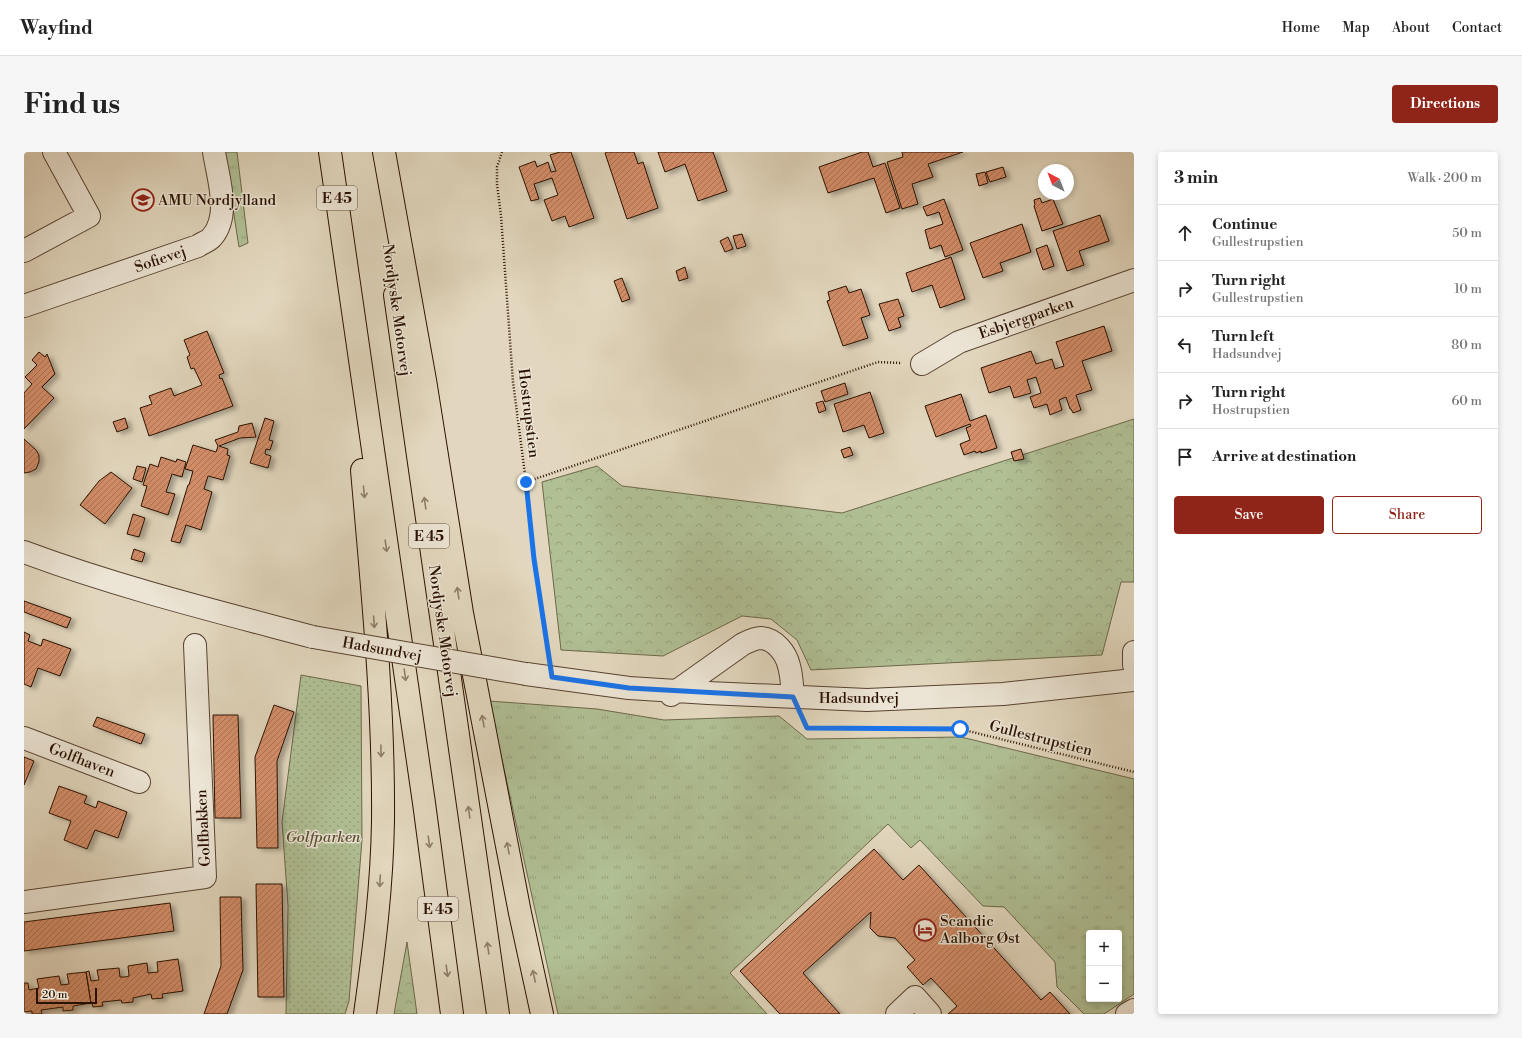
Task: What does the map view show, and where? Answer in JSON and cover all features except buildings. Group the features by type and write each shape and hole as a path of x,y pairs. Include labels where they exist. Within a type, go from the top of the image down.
{"highway":[{"name":"E 45","path":"330,152 452,1014"},
{"name":"Nordjyske Motorvej","path":"374,152 498,1014"},
{"path":"384,152 426,388 462,613 520,913 542,1014"},
{"path":"344,244 380,695 383,822 377,921 365,1014"}],"street":[{"path":"24,251 89,216 54,152"},
{"name":"Sofievej","path":"24,306 198,246 211,238 219,224 222,204 214,152"},
{"name":"Esbjergparken","path":"922,364 959,342 1134,280"},
{"name":"Hadsundvej","path":"24,552 74,570 192,606 312,637 526,674 629,688 867,700 1003,694 1134,680"},
{"path":"659,703 743,644 754,639 761,638 771,641 782,651 789,665 793,697"},
{"name":"Golfbakken","path":"24,902 205,876 195,645"},
{"path":"1134,652 1134,665"},
{"name":"Golfhaven","path":"24,738 139,782"},
{"path":"897,1014 915,997 930,1014"},
{"path":"1127,1014 1134,1010"}],"path":[{"name":"Hostrupstien","path":"502,152 499,156 497,167 497,184 501,216 513,382 534,559 552,677"},
{"path":"526,482 878,362 922,364"},
{"name":"Gullestrupstien","path":"793,697 807,728 960,729 1134,772"}],"green space":[{"path":"224,152 237,152 248,243 239,247"},
{"path":"1134,419 1134,582 1121,582 1102,655 811,670 797,640 771,619 742,616 663,656 561,650 542,482 597,466 622,486 842,513"},
{"name":"Golfparken","path":"301,675 361,686 362,840 349,1001 345,1014 286,1014 288,906 282,822"},
{"path":"489,701 597,709 664,720 779,716 807,739 961,737 1134,779 1134,994 1122,1002 1104,1014 1084,1014 1057,987 1055,962 1004,907 983,906 920,840 911,848 888,824 730,973 767,1014 558,1014"},
{"path":"407,942 417,1014 394,1014"}],"place":[{"name":"AMU Nordjylland","path":"143,200"},
{"name":"Scandic Aalborg Øst","path":"925,930"}],"route":[{"path":"526,482 534,559 552,677 629,688 793,697 807,728 960,729"}]}
